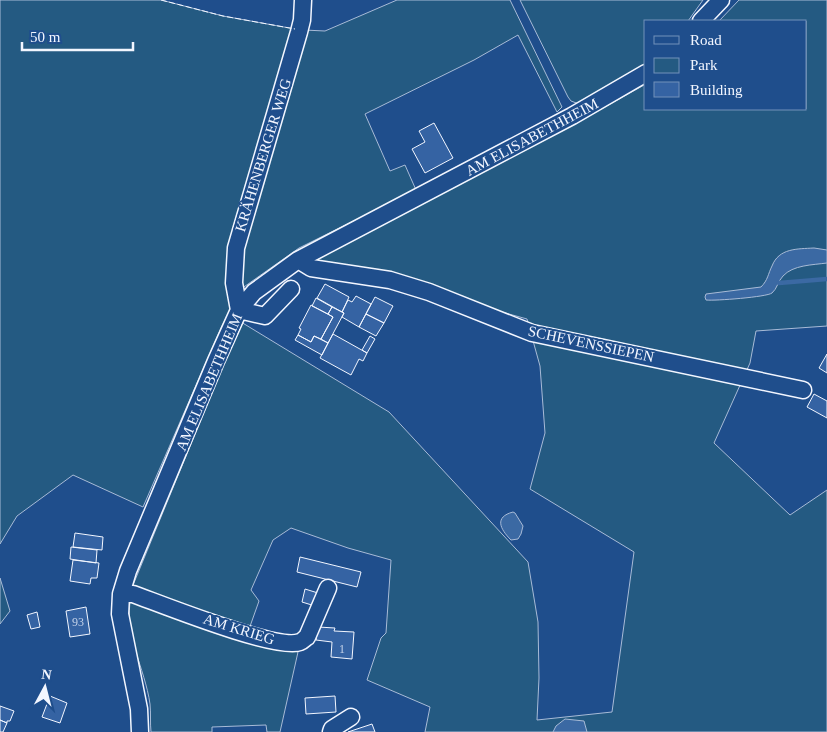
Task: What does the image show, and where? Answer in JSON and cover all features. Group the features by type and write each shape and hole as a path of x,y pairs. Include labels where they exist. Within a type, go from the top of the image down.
{"street":[{"name":"KRÄHENBERGER WEG","path":"239,310 234,283 236,248 299,32 302,20 302,0"},
{"path":"702,20 721,0"},
{"name":"AM ELISABETHHEIM","path":"140,732 139,709 120,614 120,594 128,571 239,310 254,292 298,260 572,116 644,74"},
{"name":"SCHEVENSSIEPEN","path":"298,260 311,268 359,274 405,284 532,333 803,390"},
{"path":"239,310 265,316 291,289"},
{"name":"AM KRIEG","path":"120,594 133,594 247,634 279,642 300,642 307,637 328,588"},
{"path":"331,732 332,729 351,717"}],"green space":[{"path":"0,0 161,0 223,16 295,29 255,163 232,306 143,507 73,475 17,516 0,544"},
{"path":"397,0 510,0 562,107 557,112 518,35 474,60 365,114 390,171 405,165 416,190 299,248 241,289 239,265 304,30 325,31"},
{"path":"520,0 703,0 689,20 644,20 644,67 579,104 571,101"},
{"path":"739,0 827,0 827,326 756,331 750,363 714,443 790,515 827,490 827,732 425,732 430,707 367,680 381,638 386,633 391,560 348,548 291,528 273,540 251,590 259,601 248,632 131,590 241,322 389,412 528,562 538,622 539,678 537,720 612,712 634,552 530,489 545,433 540,366 527,319 314,260 644,85 644,110 807,110 807,20 720,20"},
{"path":"0,578 10,611 0,624"},
{"path":"131,597 245,637 298,652 280,732 267,732 266,725 212,727 212,732 151,732 150,704 132,638 129,611"}],"shaded area":[{"path":"814,248 827,250 827,263 803,266 787,272 772,293 751,297 706,300 706,294 761,287 779,256 789,251"},
{"path":"513,512 523,526 518,539 511,540 502,528 501,520 507,514"},
{"path":"565,719 584,721 587,732 553,732 556,726"}],"building":[{"path":"434,123 453,158 425,173 412,149 425,142 419,131"},
{"path":"325,284 349,297 342,312 317,298"},
{"path":"356,296 371,304 359,327 342,317 344,313 342,312 348,300 352,302"},
{"path":"375,297 393,306 384,323 366,314"},
{"path":"316,298 332,307 328,314 312,306"},
{"path":"311,305 333,317 321,339 314,336 311,342 298,335 301,329 299,328"},
{"path":"332,307 344,313 328,343 321,339 333,317 328,314"},
{"path":"366,314 384,323 376,336 359,327"},
{"path":"333,334 367,353 363,361 359,359 351,375 320,358"},
{"path":"298,335 311,342 314,336 328,343 322,355 295,340"},
{"path":"370,336 375,339 367,353 362,350"},
{"path":"827,354 827,373 819,368"},
{"path":"814,394 827,401 827,418 807,407"},
{"path":"75,533 103,537 102,550 73,547"},
{"path":"71,547 97,550 96,563 70,559"},
{"path":"300,557 361,572 357,587 297,572"},
{"path":"73,560 99,563 97,578 91,578 90,584 70,581"},
{"path":"305,589 318,593 315,606 302,602"},
{"path":"86,607 90,634 70,637 66,611"},
{"path":"37,612 40,627 31,629 27,615"},
{"path":"318,627 335,628 334,631 354,632 352,659 331,657 332,642 316,640"},
{"path":"50,696 67,703 60,723 42,717"},
{"path":"335,696 336,712 306,714 305,698"},
{"path":"0,706 14,711 10,721 7,721 7,723 0,720"},
{"path":"0,720 7,723 3,732 0,732"},
{"path":"372,724 375,732 348,732"}],"waterway":[{"path":"779,283 827,279"}],"fence":[{"path":"161,0 223,16 295,29"}]}
